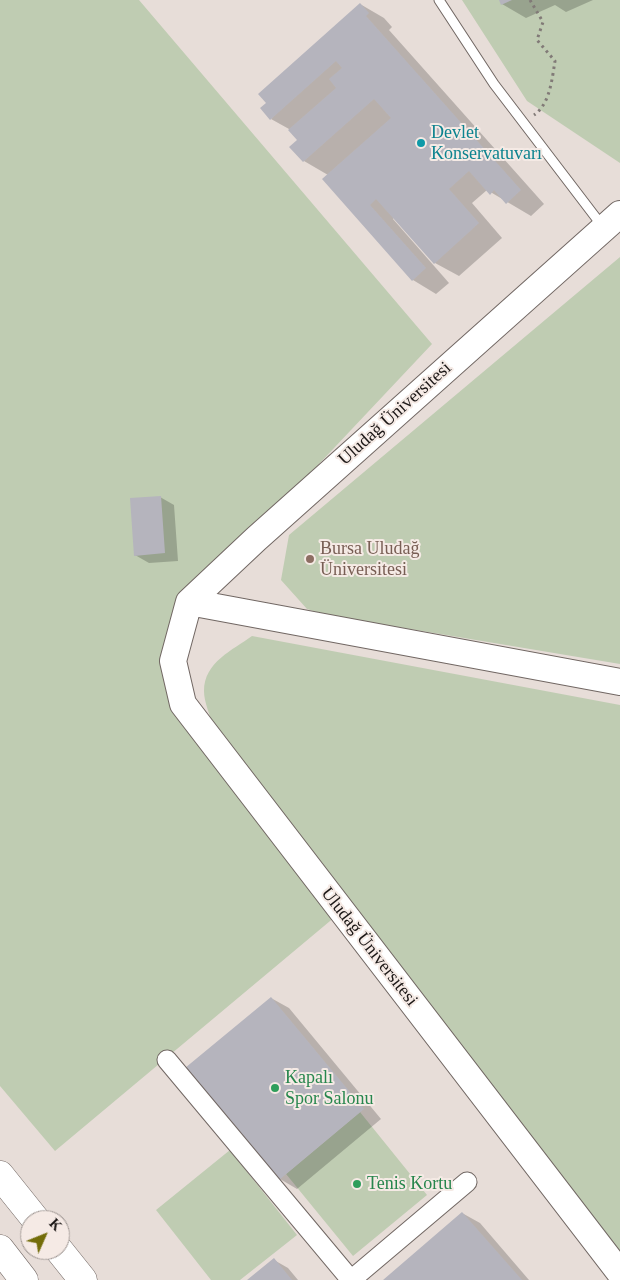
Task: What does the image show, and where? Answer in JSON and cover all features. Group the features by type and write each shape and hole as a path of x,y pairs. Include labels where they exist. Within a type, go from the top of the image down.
{"highway":[{"path":"0,1175 28,1210"},
{"path":"0,1249 24,1280"},
{"path":"67,1260 83,1280"}],"main road":[{"name":"Uludağ Üniversitesi","path":"611,221 270,526 189,602 173,661 183,704 620,1273"},
{"path":"189,602 620,682"}],"street":[{"path":"167,1060 351,1280 467,1182"}],"lane":[{"name":"Uludağ Üniversitesi","path":"439,0 494,84 523,122 611,221"}],"path":[{"path":"523,122 540,110 552,85 555,61 537,40 543,22 530,0"}],"green space":[{"path":"0,0 139,0 432,344 189,602 183,705 342,911 55,1151 0,1086"},
{"path":"462,0 620,0 620,163 527,101"},
{"path":"620,257 620,664 326,615 307,609 281,580 289,535"},
{"path":"252,636 620,705 620,1258 213,726 204,695 205,681 209,672 221,658"},
{"name":"Tenis Kortu","path":"360,1112 427,1195 353,1256 286,1174"},
{"path":"230,1150 297,1235 240,1280 211,1280 156,1210"}],"building":[{"path":"499,0 512,0 501,5"},
{"name":"Devlet Konservatuvarı","path":"360,3 369,13 366,16 521,190 506,204 494,190 490,195 469,171 449,189 479,223 434,264 376,199 370,205 426,268 412,281 322,179 391,118 374,99 303,162 289,147 297,140 288,130 336,88 329,79 342,68 336,61 270,120 260,108 266,103 258,94"},
{"path":"161,496 165,553 134,556 130,498"},
{"name":"Kapalı Spor Salonu","path":"271,997 364,1109 279,1180 185,1068"},
{"path":"462,1212 522,1280 383,1280"},
{"path":"274,1258 292,1280 247,1280"}],"place":[{"name":"Devlet Konservatuvarı","path":"421,143"},
{"name":"Bursa Uludağ Üniversitesi","path":"310,559"},
{"name":"Kapalı Spor Salonu","path":"275,1088"},
{"name":"Tenis Kortu","path":"357,1184"}]}
